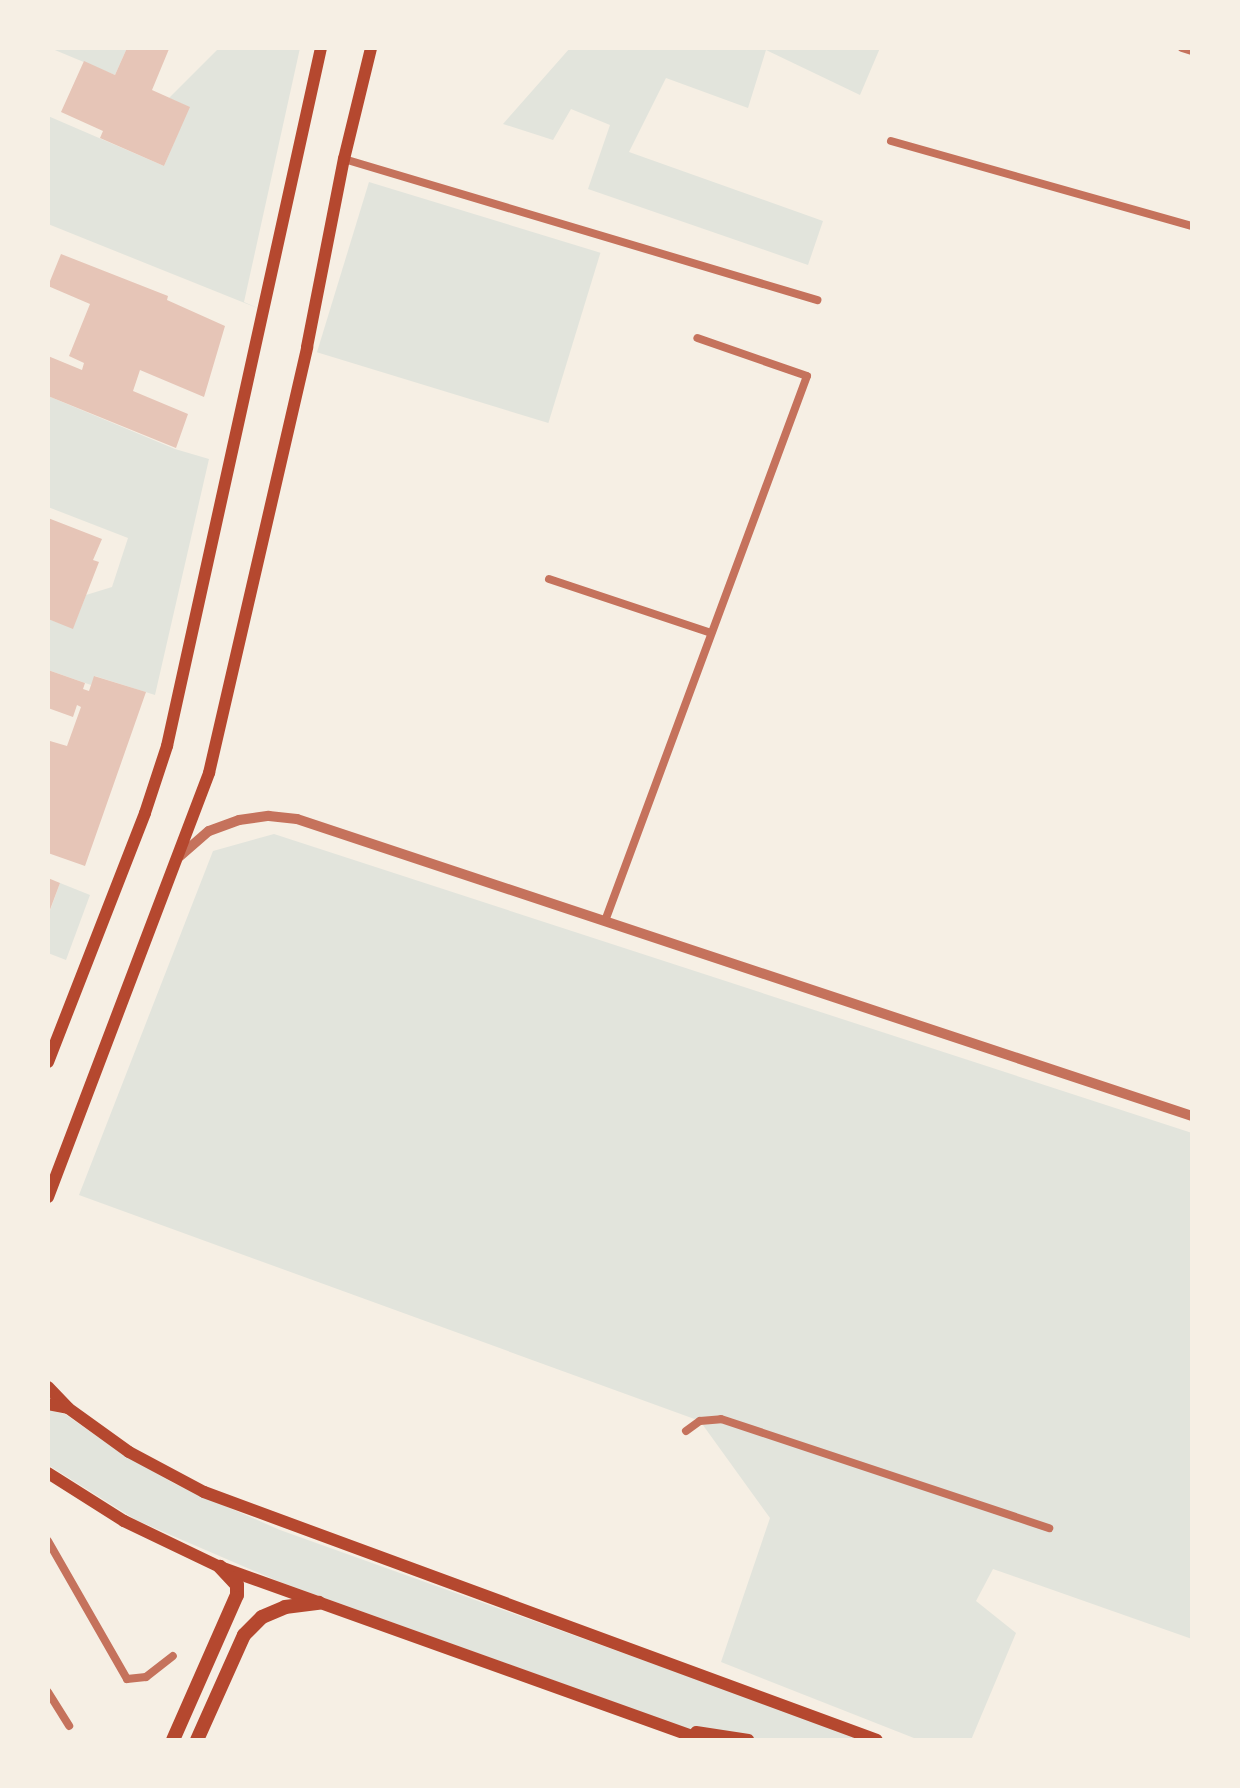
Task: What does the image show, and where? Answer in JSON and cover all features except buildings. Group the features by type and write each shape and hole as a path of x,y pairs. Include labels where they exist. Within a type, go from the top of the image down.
{"highway":[{"path":"173,1740 237,1595 237,1585 220,1567"},
{"path":"197,1740 244,1635 262,1617 285,1607 319,1603"}],"main road":[{"path":"48,1062 145,813 167,746 321,48"},
{"path":"48,1197 209,773 307,347 344,159 371,48"},
{"path":"48,1387 68,1408 162,1471 254,1513 877,1740"},
{"path":"48,1404 68,1408"},
{"path":"48,1473 124,1521 220,1567 703,1740"},
{"path":"669,1728 748,1740"}],"street":[{"path":"1182,48 1192,51"},
{"path":"891,141 1192,226"},
{"path":"344,159 817,300"},
{"path":"605,921 807,376 697,338"},
{"path":"549,579 711,633"},
{"path":"180,856 209,831 239,820 269,816 297,819 1192,1116"},
{"path":"686,1431 700,1421 721,1419 1049,1528"},
{"path":"48,1541 127,1679 146,1677 173,1656"},
{"path":"48,1692 69,1726"}],"shaded area":[{"path":"50,48 127,48 115,75"},
{"path":"219,48 300,48 244,302 262,310 48,224 48,116 164,166 189,107 169,98"},
{"path":"570,48 880,48 860,95 766,50 748,108 666,78 629,152 823,221 808,265 588,189 610,125 571,109 553,140 503,124"},
{"path":"369,182 600,253 548,423 317,352"},
{"path":"48,396 175,449 209,459 155,695 95,676 91,685 48,670 48,619 73,628 86,595 112,587 128,538 48,507"},
{"path":"274,834 1192,1133 1192,1639 993,1569 976,1601 1016,1633 971,1740 919,1740 721,1662 770,1518 700,1421 79,1195 213,851"},
{"path":"60,883 90,895 66,960 48,953 48,916"},
{"path":"48,1410 65,1414 118,1451 175,1484 280,1530 866,1740 719,1740 280,1582 136,1520 48,1465"}]}
